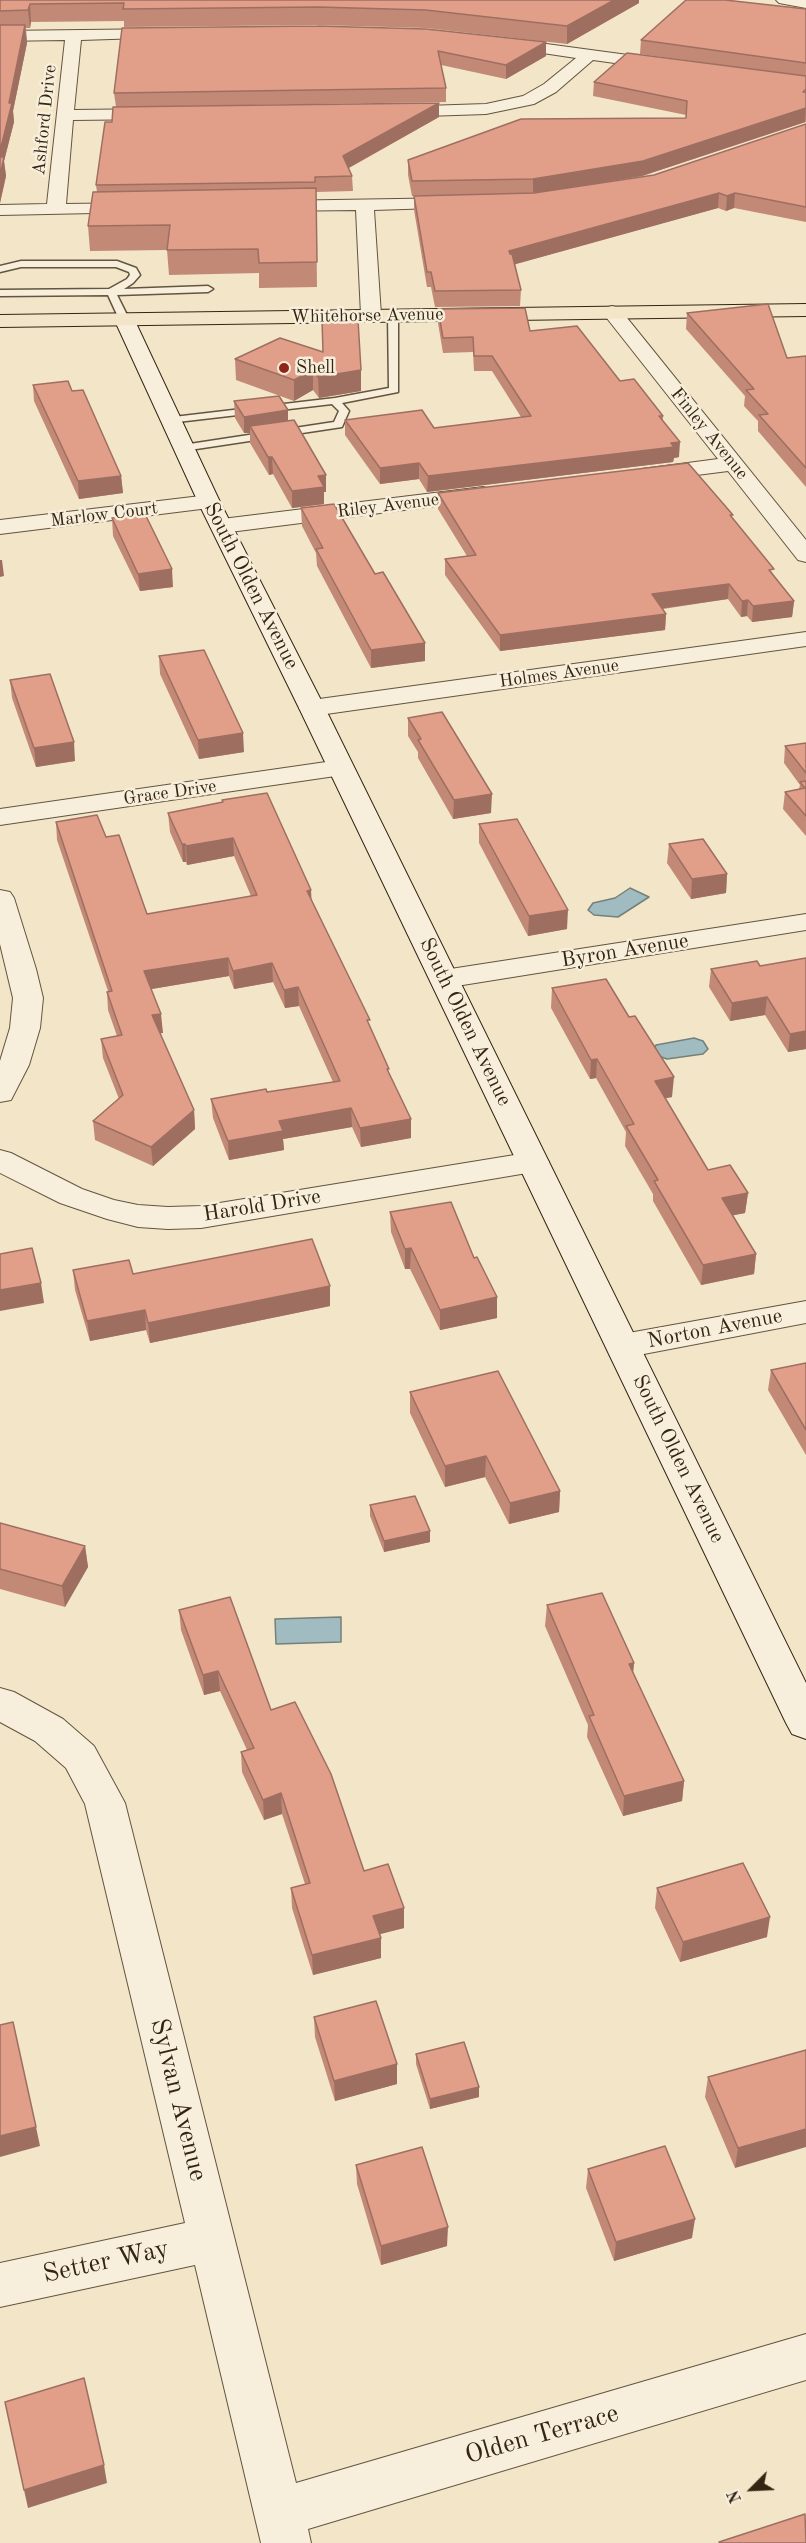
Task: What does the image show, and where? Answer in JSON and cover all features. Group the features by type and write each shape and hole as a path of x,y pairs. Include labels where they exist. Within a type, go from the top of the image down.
{"main road":[{"name":"Whitehorse Avenue","path":"0,321 806,310"}],"street":[{"path":"784,0 806,3"},
{"path":"0,36 178,33"},
{"name":"Ashford Drive","path":"57,209 74,35"},
{"path":"491,41 681,67"},
{"path":"379,112 460,111 508,105 542,93 590,54"},
{"path":"65,115 170,114"},
{"path":"258,206 476,203"},
{"path":"365,205 371,315"},
{"path":"0,210 152,208"},
{"name":"Finley Avenue","path":"612,312 806,555"},
{"name":"South Olden Avenue","path":"125,321 169,420 312,708 806,1724"},
{"path":"626,477 733,464"},
{"name":"Riley Avenue","path":"215,514 507,491"},
{"name":"Marlow Court","path":"0,527 215,514"},
{"name":"Holmes Avenue","path":"312,708 806,639"},
{"name":"Grace Drive","path":"0,817 340,768"},
{"path":"0,899 22,969 28,998 25,1028 14,1065 0,1093"},
{"name":"Byron Avenue","path":"444,979 806,922"},
{"name":"Harold Drive","path":"0,1160 71,1196 107,1209 138,1216 168,1218 201,1216 533,1162"},
{"name":"Norton Avenue","path":"623,1346 806,1312"},
{"name":"Sylvan Avenue","path":"0,1703 49,1730 80,1757 105,1803 282,2528"},
{"name":"Setter Way","path":"0,2285 212,2239"},
{"name":"Olden Terrace","path":"282,2528 806,2357"}],"lane":[{"path":"0,269 21,264 117,264 133,270 135,275 130,281 111,292"},
{"path":"0,293 208,289"},
{"path":"111,292 125,321"},
{"path":"169,420 335,402 394,390 393,315"},
{"path":"183,448 338,425 344,411 335,402"}],"water":[{"path":"630,888 649,897 618,917 594,915 588,910 593,903 615,898"},
{"path":"694,1038 703,1041 708,1049 703,1054 667,1059 656,1055 653,1050 656,1045"},
{"path":"341,1617 341,1642 276,1644 275,1619"}],"building":[{"path":"0,0 614,0 567,26 426,10 318,7 123,9 124,3 30,4 28,10 0,11"},
{"path":"686,0 725,0 806,9 806,63 641,40"},
{"path":"0,25 25,25 9,103 12,103 0,151"},
{"path":"318,26 426,29 546,42 506,65 438,51 446,88 114,93 122,28"},
{"path":"627,53 806,76 806,89 803,92 806,92 806,108 643,161 533,179 412,181 408,160 521,119 686,118 687,101 594,82"},
{"path":"439,103 343,156 352,176 315,177 315,182 96,185 105,122 112,122 113,107"},
{"path":"806,124 806,207 735,193 727,196 719,193 509,251 512,254 521,290 435,291 431,272 427,272 414,196 534,193 654,175"},
{"path":"0,157 4,157 0,176"},
{"path":"316,188 317,262 259,263 258,249 167,250 170,225 88,226 93,192"},
{"path":"768,304 787,358 806,356 806,468 759,415 768,414 746,390 754,389 687,313"},
{"path":"525,308 530,331 577,326 620,381 634,379 680,442 671,443 674,447 428,476 419,463 380,468 345,420 422,410 434,428 531,416 492,356 474,356 473,337 443,338 438,309"},
{"path":"322,320 358,320 361,370 318,377 313,370 294,380 235,359 280,338 323,352"},
{"path":"68,381 72,391 83,390 121,476 78,481 33,385"},
{"path":"279,396 288,410 244,417 234,401"},
{"path":"294,420 326,475 318,476 324,487 292,491 250,426"},
{"path":"688,463 733,515 730,515 774,569 769,570 794,601 753,606 748,600 742,601 729,584 652,594 666,614 500,635 445,559 476,555 438,493"},
{"path":"334,504 375,574 383,572 425,643 371,650 316,549 323,548 301,508"},
{"path":"145,514 172,569 138,574 112,518"},
{"path":"204,650 243,733 198,740 159,656"},
{"path":"50,674 74,742 34,748 10,680"},
{"path":"442,712 492,794 454,800 418,740 421,739 408,718"},
{"path":"806,743 806,773 785,746"},
{"path":"806,781 806,816 785,792 805,788 800,782"},
{"path":"267,793 311,890 307,891 370,1020 367,1020 389,1069 387,1069 411,1119 360,1128 351,1108 279,1121 283,1131 228,1141 211,1099 266,1089 267,1092 340,1081 298,987 284,990 272,963 233,971 228,958 144,971 161,1014 152,1015 194,1110 151,1147 93,1121 123,1095 101,1039 122,1035 107,992 112,991 56,822 97,815 106,837 119,835 147,914 257,895 233,838 186,846 182,844 168,813 223,802 222,800"},
{"path":"517,819 568,910 529,916 479,824"},
{"path":"703,839 727,874 692,879 669,844"},
{"path":"806,958 806,1031 790,1034 767,997 732,1003 711,969 757,961 760,966"},
{"path":"606,979 629,1017 635,1016 674,1077 655,1081 708,1170 730,1165 748,1193 722,1198 756,1254 703,1265 654,1181 658,1180 626,1126 634,1124 597,1059 591,1060 552,988"},
{"path":"451,1202 474,1258 477,1257 497,1297 440,1310 411,1248 405,1249 390,1212"},
{"path":"312,1239 330,1286 148,1323 145,1310 87,1321 73,1270 129,1260 133,1274"},
{"path":"32,1248 41,1283 0,1290 0,1254"},
{"path":"806,1363 806,1430 771,1370"},
{"path":"498,1371 560,1491 510,1503 486,1456 445,1466 410,1392"},
{"path":"415,1496 430,1531 384,1541 370,1505"},
{"path":"0,1523 85,1546 62,1586 0,1569"},
{"path":"602,1593 634,1663 629,1664 684,1781 624,1796 589,1716 594,1715 547,1605"},
{"path":"230,1597 271,1710 295,1702 331,1774 364,1871 388,1864 404,1908 373,1916 381,1938 312,1955 291,1888 310,1883 281,1793 263,1800 241,1752 254,1748 218,1671 203,1675 179,1610"},
{"path":"743,1863 770,1917 683,1942 657,1888"},
{"path":"376,2001 397,2064 334,2081 314,2017"},
{"path":"13,2022 36,2127 0,2136 0,2025"},
{"path":"464,2042 479,2087 430,2099 416,2054"},
{"path":"806,2050 806,2129 738,2148 708,2077"},
{"path":"665,2146 695,2219 616,2242 588,2169"},
{"path":"422,2147 448,2227 381,2246 356,2165"},
{"path":"84,2378 104,2465 24,2490 5,2402"},
{"path":"805,2514 806,2543 719,2542"}],"place":[{"name":"Shell","path":"284,368"}]}
